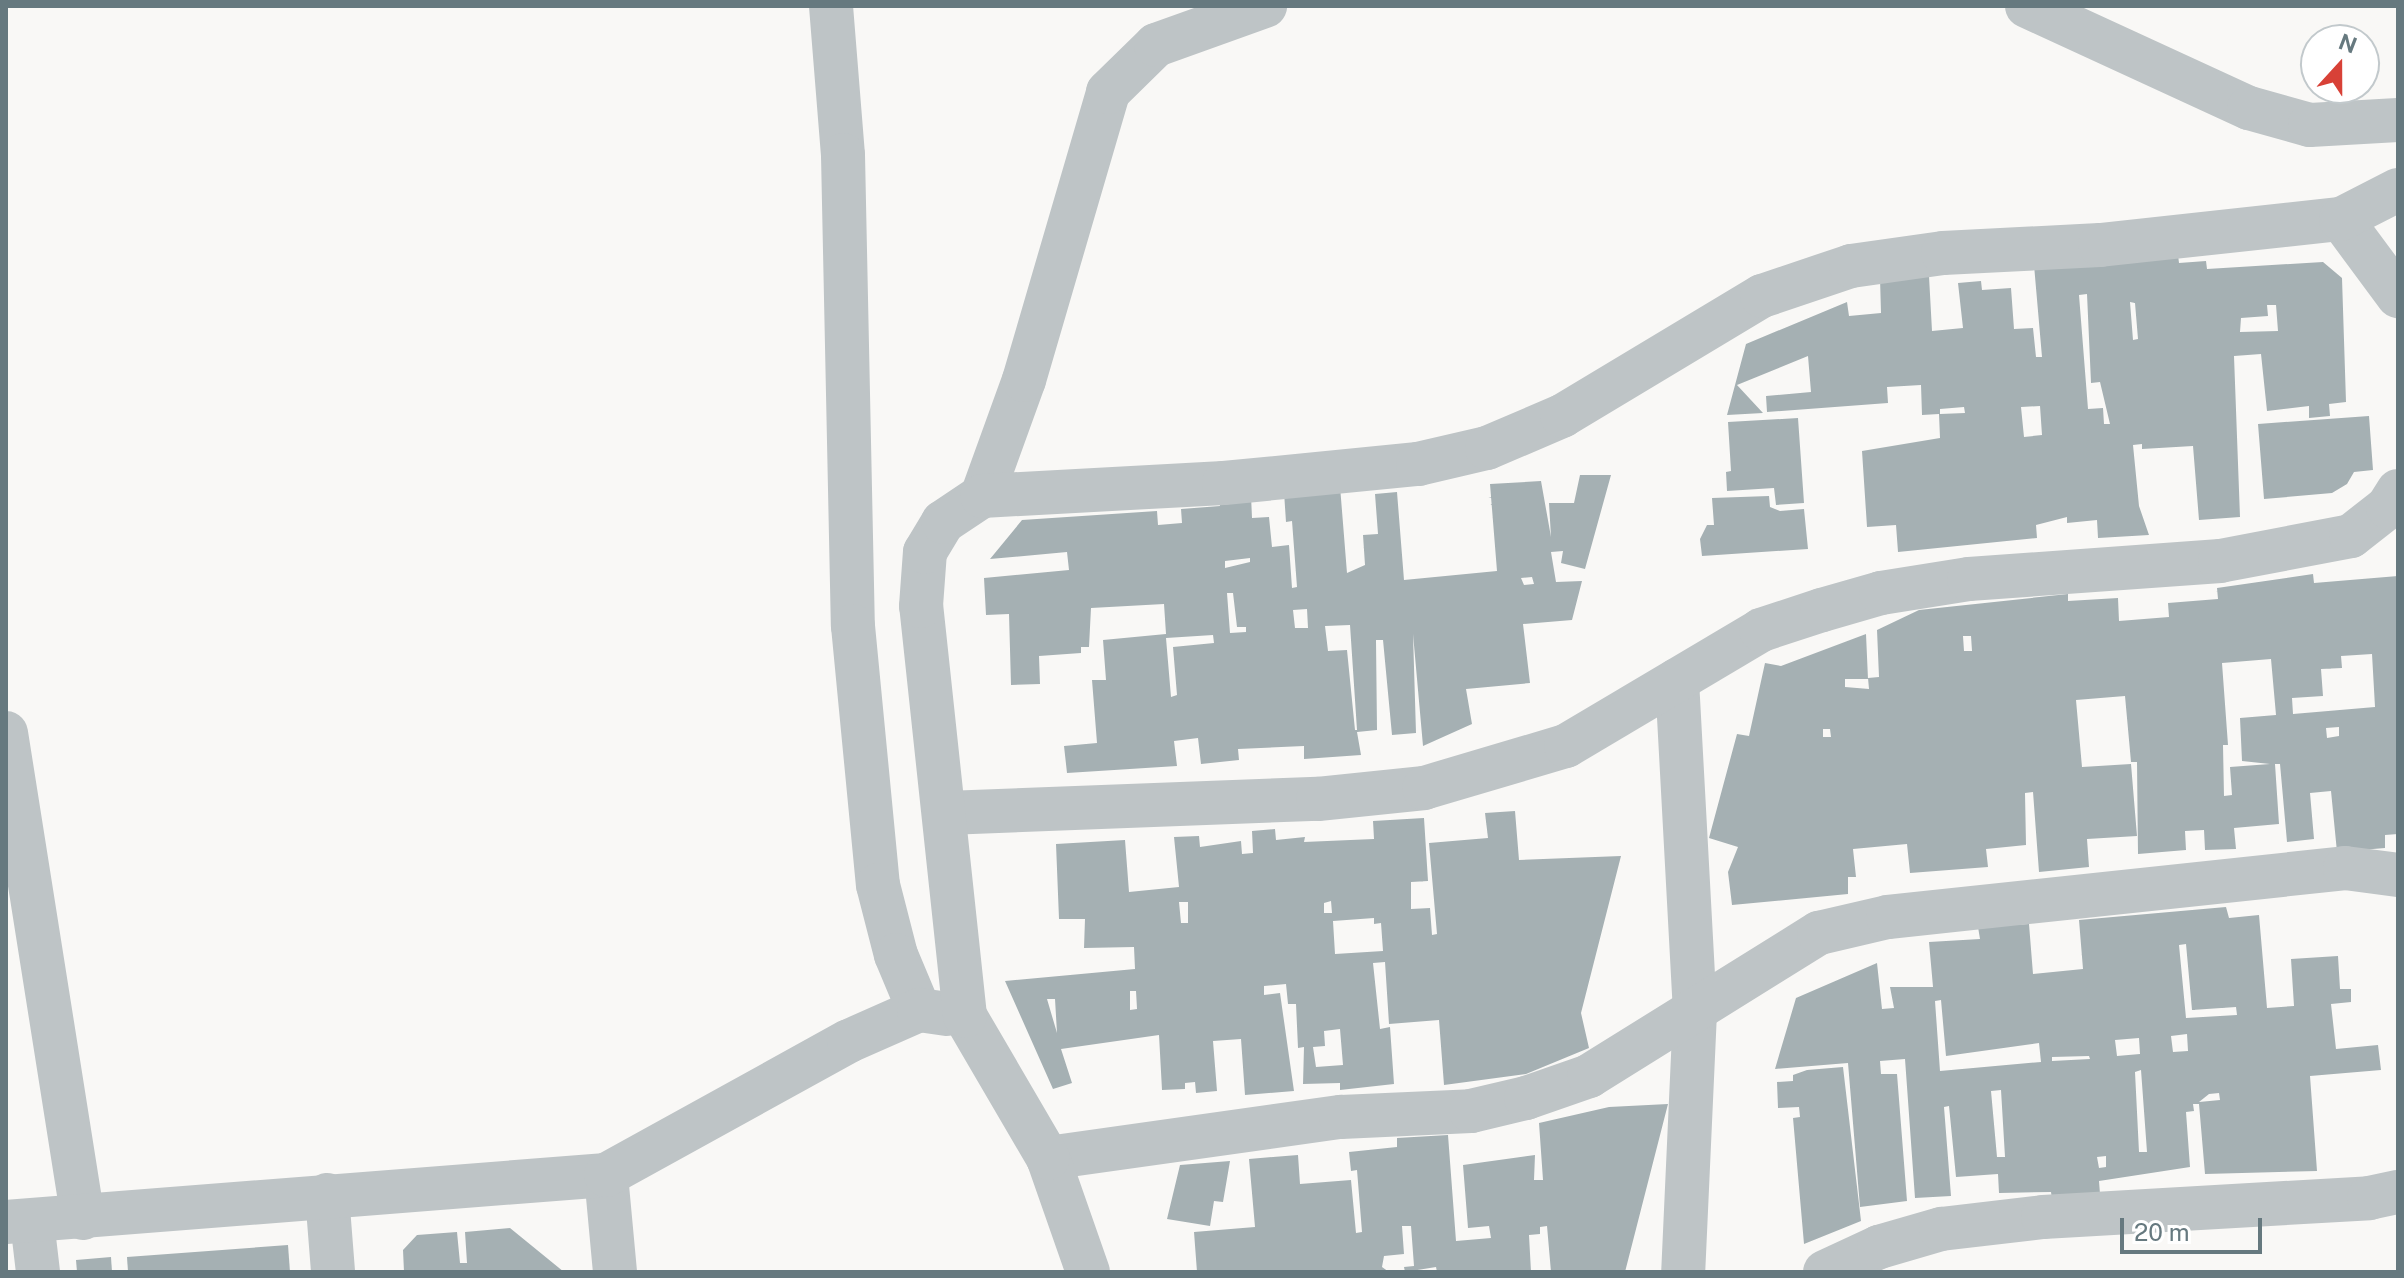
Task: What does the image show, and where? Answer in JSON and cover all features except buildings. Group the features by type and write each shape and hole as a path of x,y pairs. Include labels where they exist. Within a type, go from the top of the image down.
{"street":[{"path":"831,6 843,155 845,427 857,671 878,885 896,955 919,1010"},
{"path":"982,496 1024,380 1108,92 1156,45 1265,6"},
{"path":"2027,6 2249,108 2310,125 2398,120"},
{"path":"1088,1272 1048,1158 965,1016 946,813 921,606 925,552 943,522 982,496 1224,483 1418,464 1487,448 1562,416 1762,296 1851,266 1943,253 2100,245 2341,219 2398,190"},
{"path":"2341,219 2398,296"},
{"path":"946,813 1318,799 1424,788 1566,746 1761,630 1881,593 1969,579 2220,561 2351,536 2388,507 2398,491"},
{"path":"1677,680 1695,1012 1683,1272"},
{"path":"6,733 83,1218"},
{"path":"1048,1158 1341,1117 1471,1111 1589,1076 1819,933 1888,917 2345,868 2398,875"},
{"path":"38,1272 19,1222 606,1175 849,1041 919,1010 965,1016"},
{"path":"606,1175 615,1272"},
{"path":"1825,1272 1879,1247 1941,1229 2043,1217 2369,1198 2398,1192"},
{"path":"327,1195 333,1272"}]}
